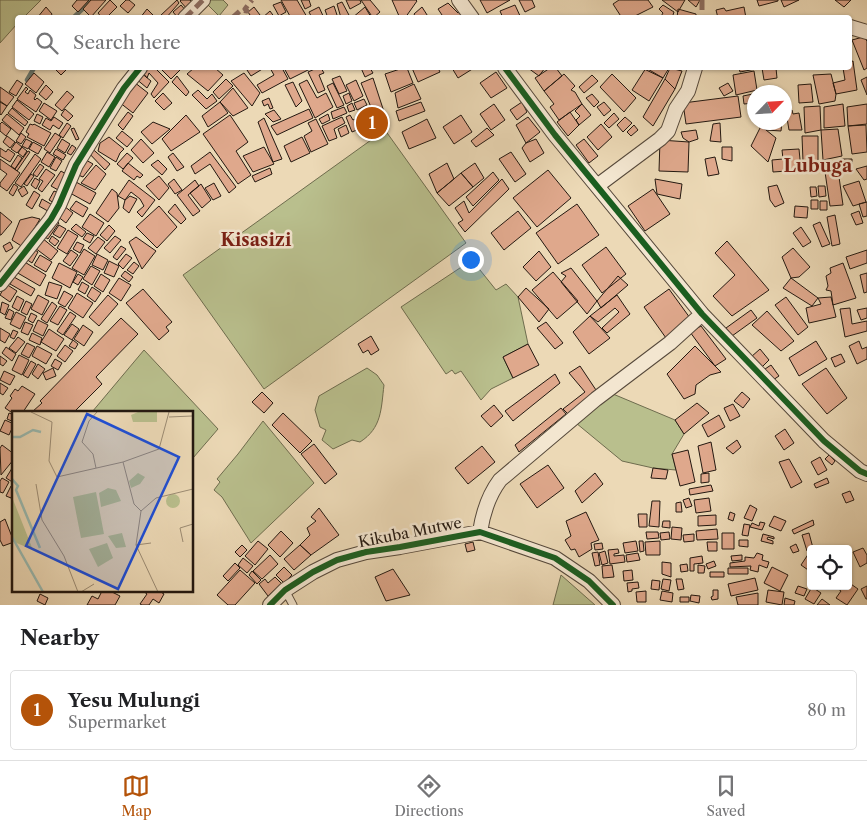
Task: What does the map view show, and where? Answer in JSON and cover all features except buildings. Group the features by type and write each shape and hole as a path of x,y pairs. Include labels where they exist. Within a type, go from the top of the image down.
{"street":[{"path":"189,15 204,0"},
{"path":"459,0 470,15"},
{"path":"852,28 867,32"},
{"path":"0,284 51,219 76,165 124,88 138,70"},
{"path":"507,70 555,135 702,314 824,441 860,471 867,474"},
{"path":"597,186 668,131 676,109 688,91 694,70"},
{"path":"612,605 589,581 555,558 480,532 484,510 492,491 500,480 596,399 670,343 702,314"},
{"name":"Kikuba Mutwe","path":"270,605 285,590 329,564 359,554 480,532"}],"lane":[{"path":"285,590 293,605"}],"green space":[{"path":"0,0 41,0 26,15 15,15 15,26 0,43"},
{"path":"208,0 223,0 228,5 218,15 205,2"},
{"path":"385,130 466,243 264,389 183,275"},
{"path":"472,260 496,290 506,284 518,297 528,344 503,357 513,378 491,389 481,400 461,371 455,374 452,370 446,374 401,307"},
{"path":"144,350 218,429 194,457 194,411 93,411"},
{"path":"367,368 377,375 384,385 379,417 373,431 360,442 352,440 333,449 322,440 326,430 320,427 315,410 319,396"},
{"path":"613,394 675,420 684,434 672,454 676,470 653,468 622,461 576,423"},
{"path":"263,421 314,483 251,543 222,497 214,490 220,482 217,479"},
{"path":"561,575 595,605 553,605"}],"waterway":[{"path":"76,15 92,0"},
{"path":"27,80 33,70"}],"marked path":[{"path":"188,15 203,0"},
{"path":"235,15 241,10 247,11 245,9 252,0"},
{"path":"702,0 702,15"}],"cycle path":[{"path":"0,284 51,219 76,165 124,88 138,70"},
{"path":"506,70 555,135 702,314 824,441 860,471 867,474"},
{"path":"270,605 285,590 313,572 337,560 366,552 480,532 555,558 589,581 613,605"}],"place":[{"name":"Yesu Mulungi","path":"372,123"}],"district":[{"name":"Lubuga","path":"818,166"},
{"name":"Kisasizi","path":"256,240"}]}
